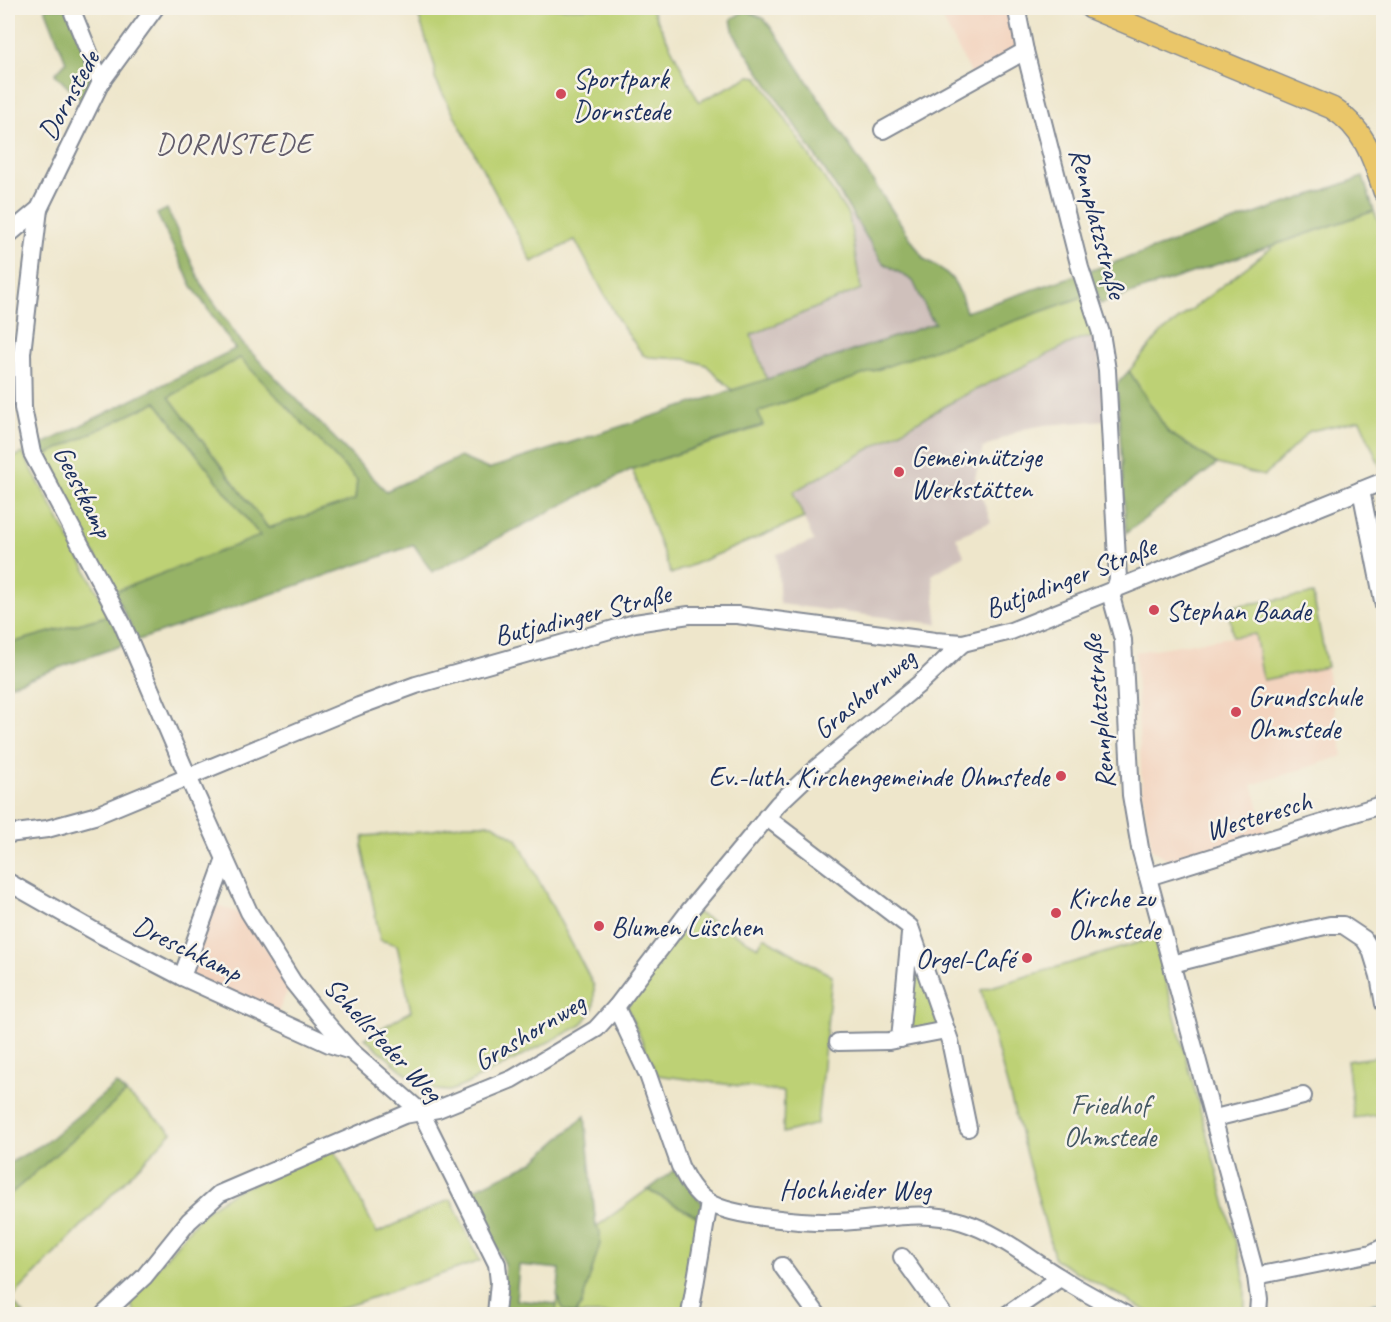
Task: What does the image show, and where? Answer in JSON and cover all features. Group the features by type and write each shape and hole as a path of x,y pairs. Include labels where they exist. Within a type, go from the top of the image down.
{"main road":[{"path":"1091,8 1332,108 1351,121 1364,138 1371,152 1383,191"}],"street":[{"path":"71,8 101,82"},
{"name":"Dornstede","path":"8,235 39,209 101,82 155,8"},
{"name":"Rennplatzstraße","path":"1019,8 1018,16 1025,51 1081,270 1101,333 1107,370 1118,579 1112,600 1123,640 1131,795 1140,848 1256,1276 1258,1314"},
{"path":"883,130 1025,51"},
{"name":"Geestkamp","path":"39,209 22,353 23,408 32,453 122,623 188,777"},
{"name":"Butjadinger Straße","path":"8,834 47,829 94,816 359,706 416,685 644,621 689,615 737,615 963,644 1011,631 1383,481"},
{"path":"1361,490 1383,606"},
{"name":"Grashornweg","path":"104,1314 144,1277 189,1221 219,1194 404,1115 438,1109 512,1079 596,1029 766,817 814,770 918,685 963,644"},
{"name":"Schellsteder Weg","path":"188,777 249,912 293,982 350,1050 421,1112 497,1264 499,1282 496,1314"},
{"name":"Westeresch","path":"1148,877 1383,804"},
{"path":"766,817 910,927 950,1041 968,1128"},
{"path":"182,976 225,859"},
{"name":"Dreschkamp","path":"8,882 93,930 182,976 329,1044 350,1050"},
{"path":"1172,964 1307,930 1343,925 1364,939 1371,950 1379,976 1383,1004"},
{"path":"900,1039 910,927"},
{"name":"Hochheider Weg","path":"616,1006 648,1075 680,1166 697,1193 709,1203 748,1214 823,1222 905,1214 946,1217 988,1232 1060,1278 1125,1314"},
{"path":"838,1042 889,1041 946,1030"},
{"path":"1215,1118 1303,1096"},
{"path":"690,1314 709,1203"},
{"path":"1256,1276 1372,1253 1383,1247"},
{"path":"902,1257 943,1314"},
{"path":"782,1266 817,1314"},
{"path":"1008,1314 1060,1278"}],"shaded area":[{"path":"948,8 1008,8 1017,50 972,75 943,20"},
{"path":"852,214 882,262 913,281 929,315 936,323 767,380 750,335 860,289 849,216"},
{"path":"1097,337 1105,420 1023,429 983,448 975,478 991,522 956,537 964,555 932,575 938,624 780,604 777,554 814,541 792,492 963,396 1079,339"},
{"name":"Grundschule Ohmstede","path":"1313,594 1343,756 1252,785 1266,833 1171,861 1152,850 1142,791 1135,652 1232,637 1228,607"},
{"path":"213,904 245,915 290,985 277,1014 188,974"}],"green space":[{"path":"45,8 67,8 97,81 85,105 55,74 66,62"},
{"path":"416,8 651,8 699,102 750,76 758,77 849,216 861,289 751,335 767,380 732,390 706,365 686,359 643,355 620,323 575,240 532,262 435,79 435,67"},
{"path":"746,10 764,19 777,35 924,259 941,269 957,286 966,312 1077,275 1085,296 758,412 763,425 632,469 432,572 414,545 138,640 114,592 260,536 156,402 44,456 39,446 235,349 192,286 157,214 167,209 202,285 242,343 386,491 460,457 488,469 935,323 913,281 882,262 830,178 734,34 731,19","holes":["240,358 357,480 355,500 268,528 169,397"]},
{"path":"1363,177 1374,211 1100,304 1089,271"},
{"path":"1374,211 1384,235 1383,473 1360,420 1310,431 1264,476 1217,464 1168,432 1129,371 1160,334 1275,245"},
{"path":"1085,296 1097,337 1079,339 963,396 793,492 804,518 671,574 632,469 763,426 757,412"},
{"path":"240,357 357,480 355,500 269,529 169,397"},
{"path":"1129,371 1168,432 1217,464 1126,533 1117,384"},
{"path":"156,402 261,537 114,592 44,456"},
{"path":"23,453 110,615 8,644 8,460"},
{"path":"1313,594 1327,667 1263,680 1255,634 1233,637 1228,607"},
{"path":"110,615 125,644 8,686 8,644"},
{"path":"464,824 493,824 517,839 594,986 594,1004 589,1016 580,1026 465,1085 450,1091 436,1090 419,1085 365,1038 411,1011 397,945 380,940 362,846 364,836 423,832"},
{"path":"696,912 758,947 764,937 832,976 817,1124 783,1133 784,1092 657,1075 627,1007"},
{"name":"Friedhof Ohmstede","path":"1154,938 1242,1265 1245,1314 1152,1314 1055,1260 981,990"},
{"path":"913,948 940,1026 905,1033"},
{"path":"1383,1056 1383,1114 1354,1118 1347,1061"},
{"path":"116,1084 126,1093 8,1196 8,1164 45,1143"},
{"path":"126,1093 172,1132 10,1300 24,1314 8,1314 8,1196"},
{"path":"585,1116 596,1227 600,1231 600,1244 581,1306 575,1314 564,1310 557,1297 560,1269 519,1265 516,1300 557,1304 556,1314 500,1314 505,1264 468,1192 533,1162"},
{"path":"334,1150 377,1233 451,1199 480,1261 324,1314 136,1314 129,1301 204,1212 235,1191"},
{"path":"674,1170 705,1206 702,1219 648,1190"},
{"path":"647,1190 702,1219 686,1314 556,1314 557,1297 564,1310 596,1227"}],"water":[{"path":"1383,1302 1383,1314 1323,1314"}],"place":[{"name":"Sportpark Dornstede","path":"561,94"},
{"name":"Gemeinnützige Werkstätten","path":"899,472"},
{"name":"Stephan Baade","path":"1154,610"},
{"name":"Grundschule Ohmstede","path":"1236,712"},
{"name":"Ev.-luth. Kirchengemeinde Ohmstede","path":"1061,776"},
{"name":"Kirche zu Ohmstede","path":"1056,913"},
{"name":"Blumen Lüschen","path":"599,926"},
{"name":"Orgel-Café","path":"1027,958"}],"district":[{"name":"DORNSTEDE","path":"234,143"}]}
